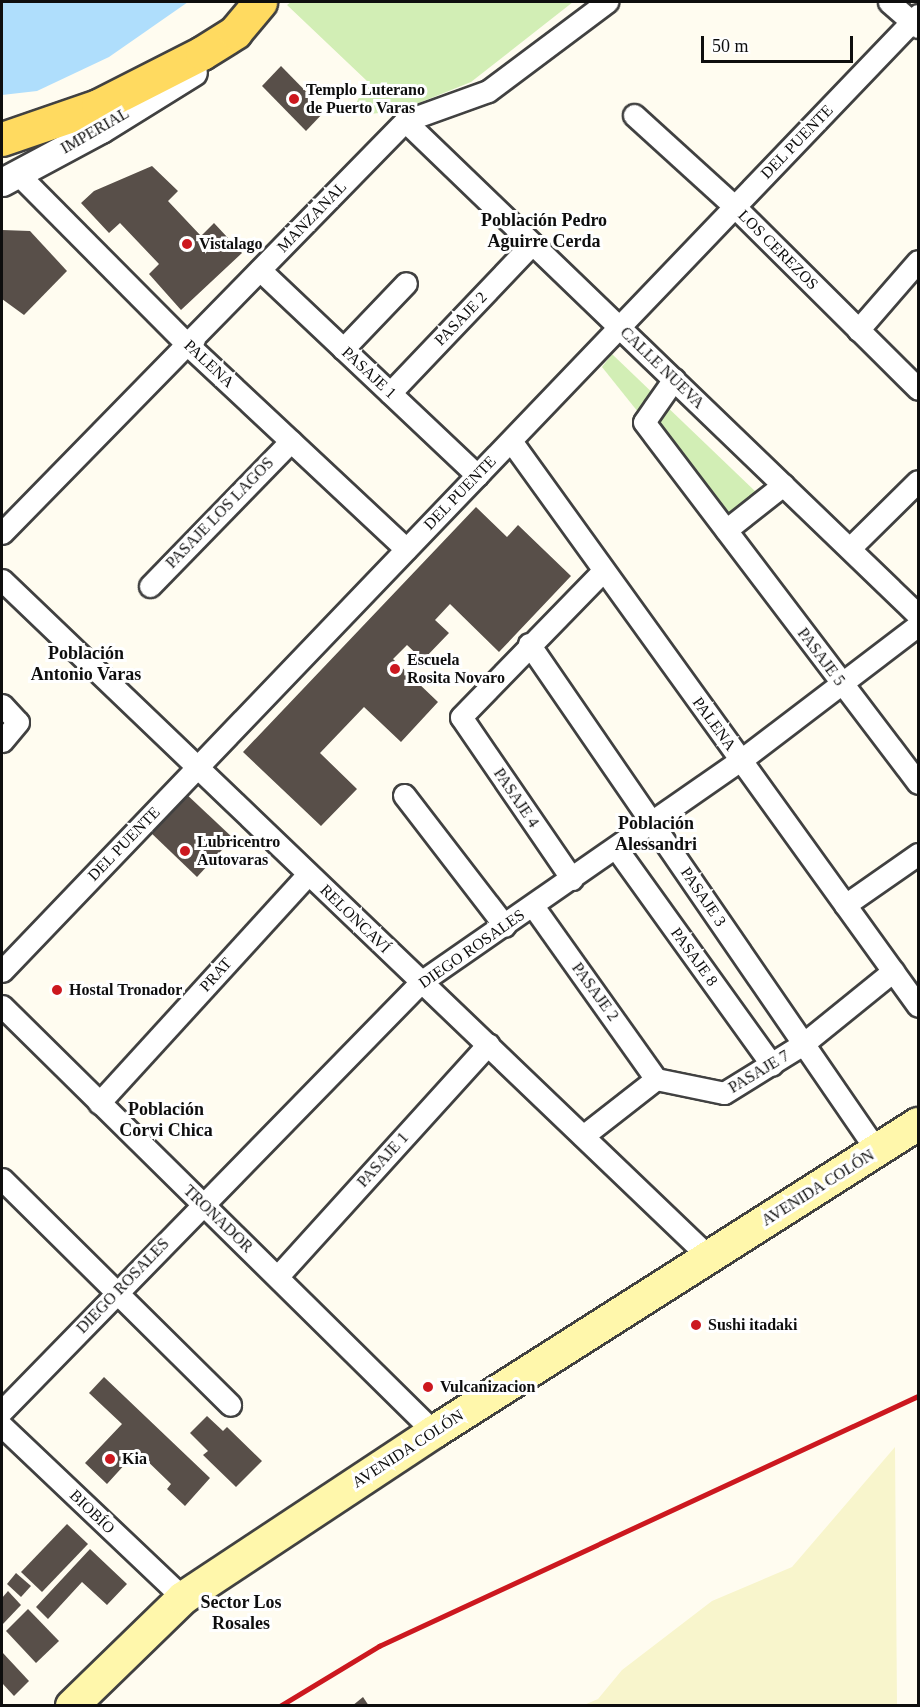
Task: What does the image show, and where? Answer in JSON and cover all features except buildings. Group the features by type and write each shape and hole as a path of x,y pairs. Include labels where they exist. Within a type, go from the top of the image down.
{"main road":[{"path":"2,139 67,119 128,90 194,65 248,14"},
{"path":"128,90 248,14"},
{"name":"AVENIDA COLÓN","path":"72,1706 183,1598 434,1432 918,1124"}],"street":[{"name":"MANZANAL","path":"2,533 405,122 488,91 607,2"},
{"path":"889,2 917,21"},
{"name":"DEL PUENTE","path":"2,971 619,327 917,21"},
{"name":"IMPERIAL","path":"10,178 194,65"},
{"name":"LOS CEREZOS","path":"634,115 735,207 918,389"},
{"name":"CALLE NUEVA","path":"405,122 918,615"},
{"name":"PALENA","path":"10,178 406,549"},
{"name":"PASAJE 2","path":"390,393 532,244"},
{"path":"858,330 918,261"},
{"name":"PASAJE 1","path":"260,270 477,475"},
{"path":"343,349 406,283"},
{"name":"PASAJE 5","path":"674,380 644,422 918,783"},
{"name":"PASAJE LOS LAGOS","path":"150,586 291,441"},
{"name":"PALENA","path":"511,441 918,1006"},
{"path":"850,548 918,481"},
{"path":"726,530 783,485"},
{"path":"529,644 603,571"},
{"name":"RELONCAVÍ","path":"2,580 709,1257"},
{"name":"DIEGO ROSALES","path":"2,1411 421,982 505,926 741,760 840,682 918,625"},
{"name":"PASAJE 4","path":"529,644 461,717 572,879"},
{"name":"PASAJE 3","path":"529,644 877,1151"},
{"path":"2,705 18,722 2,741"},
{"path":"404,795 505,926"},
{"name":"PASAJE 8","path":"616,848 772,1065"},
{"path":"845,905 918,854"},
{"name":"PRAT","path":"99,1103 308,874"},
{"name":"PASAJE 2","path":"533,906 656,1079"},
{"name":"PASAJE 7","path":"656,1079 724,1093 803,1044 893,971"},
{"name":"TRONADOR","path":"2,1006 434,1432"},
{"name":"PASAJE 1","path":"278,1276 488,1044"},
{"path":"583,1136 656,1079"},
{"path":"2,1179 230,1405"},
{"name":"BIOBÍO","path":"2,1426 183,1598"}],"shaded area":[{"path":"895,1447 897,1705 584,1705 598,1699 622,1670 712,1601 792,1567"}],"green space":[{"path":"291,2 573,2 471,82 399,111 350,116 367,81 287,5"},
{"path":"612,354 757,493 722,517 602,367"}],"water":[{"path":"2,2 188,2 109,57 37,91 2,95"}],"railway":[{"path":"280,1706 379,1646 918,1396"}],"place":[{"name":"Templo Luterano de Puerto Varas","path":"294,99"},
{"name":"Vistalago","path":"187,244"},
{"name":"Escuela Rosita Novaro","path":"395,669"},
{"name":"Lubricentro Autovaras","path":"185,851"},
{"name":"Hostal Tronador","path":"57,990"},
{"name":"Sushi itadaki","path":"696,1325"},
{"name":"Vulcanizacion","path":"428,1387"},
{"name":"Kia","path":"110,1459"}],"district":[{"name":"Población Pedro Aguirre Cerda","path":"544,231"},
{"name":"Población Antonio Varas","path":"86,664"},
{"name":"Población Alessandri","path":"656,834"},
{"name":"Población Corvi Chica","path":"166,1120"},
{"name":"Sector Los Rosales","path":"241,1613"}]}
